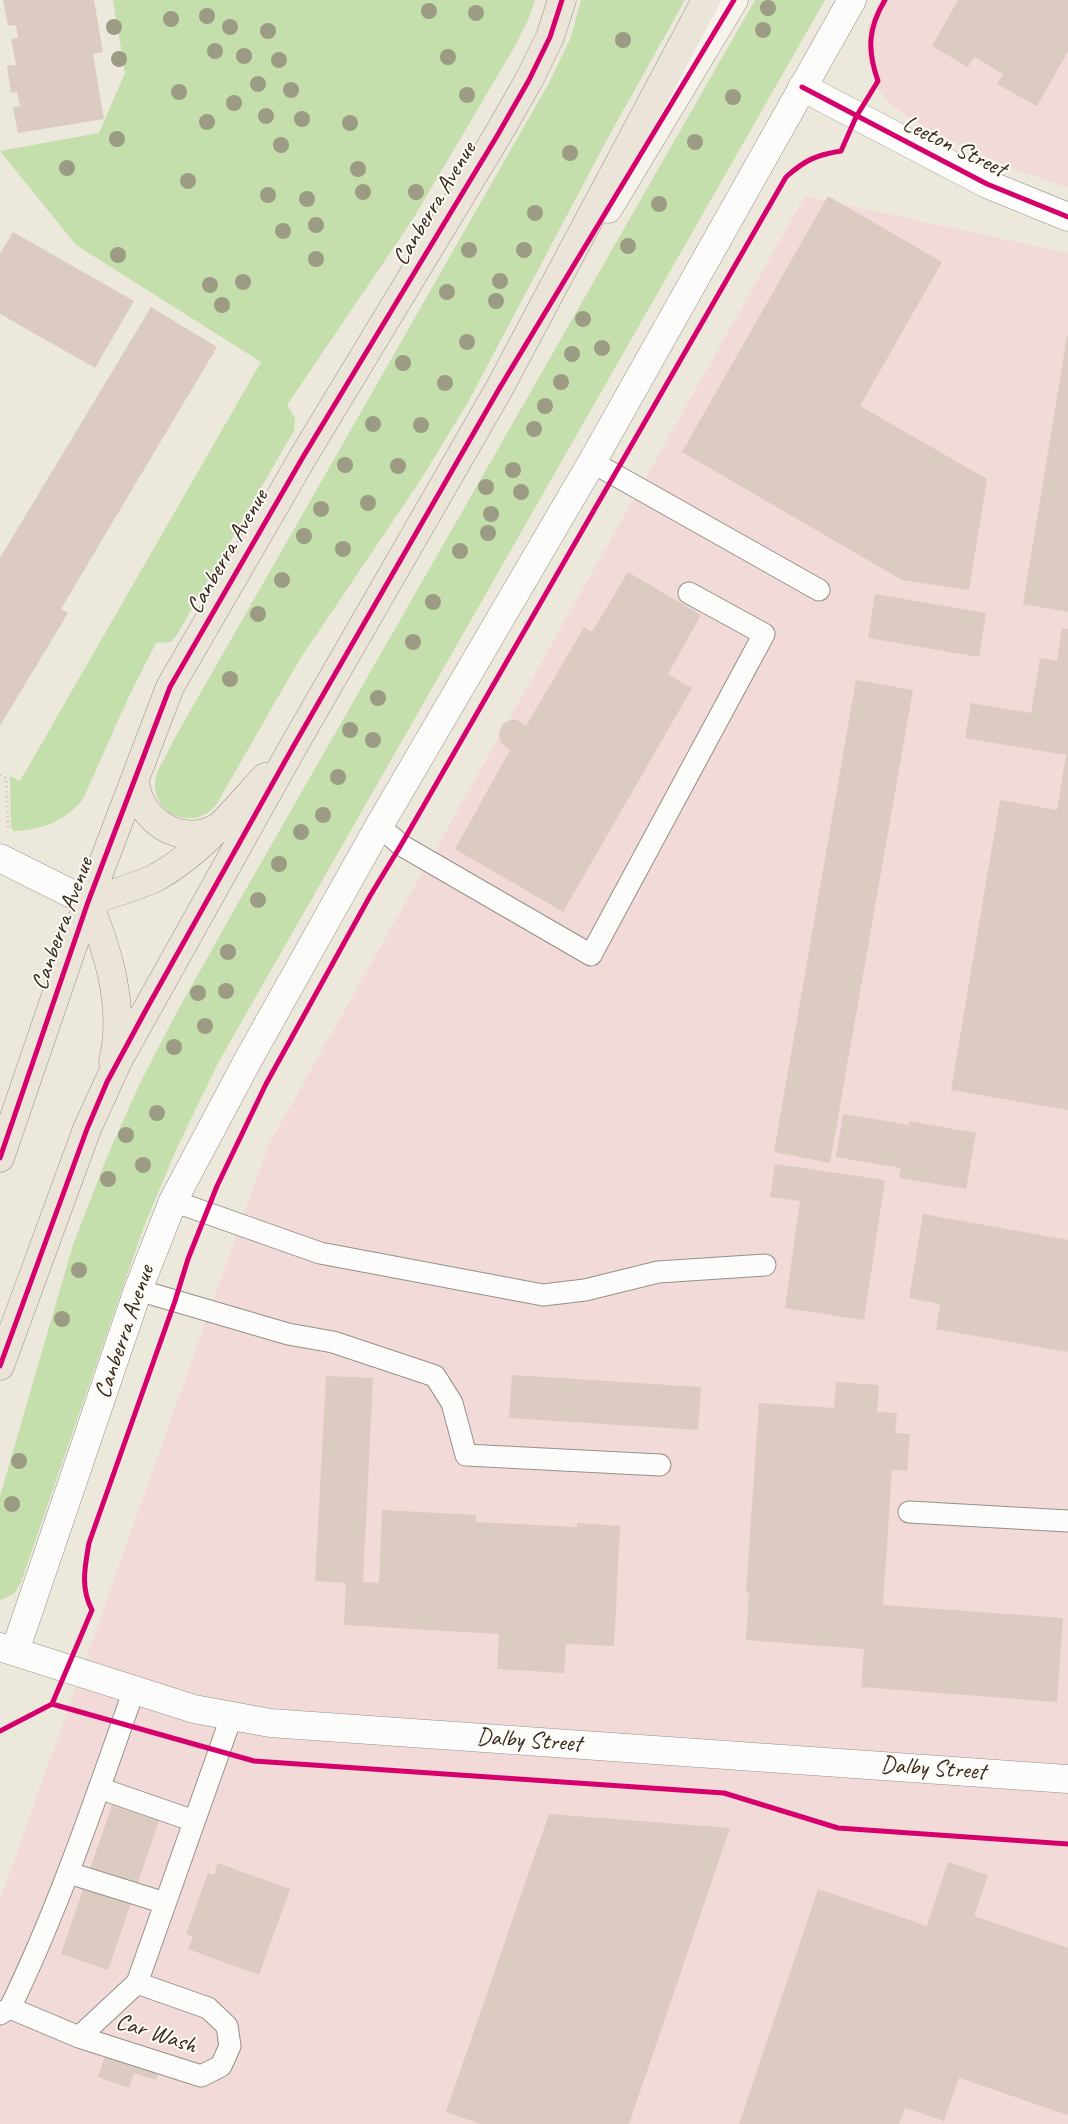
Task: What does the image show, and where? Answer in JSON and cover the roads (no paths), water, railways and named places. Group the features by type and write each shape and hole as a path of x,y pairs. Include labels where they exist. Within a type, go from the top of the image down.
{"highway":[{"name":"Canberra Avenue","path":"0,1158 88,902 170,687 303,457 524,88 550,37 562,0"},
{"path":"0,1366 87,1129 107,1082 146,1008 293,747 500,389 706,0"},
{"path":"107,1082 116,1042 116,1005 104,946 88,902 156,878 188,856 293,747"},
{"path":"135,780 138,795 146,810 160,826 167,830 189,835 208,832 218,827"}],"main road":[{"path":"500,389 734,0"}],"street":[{"name":"Canberra Avenue","path":"7,1649 138,1290 173,1201 248,1060 379,826 592,462 852,0"},
{"name":"Leeton Street","path":"802,88 987,184 1068,217"},
{"path":"3,859 88,902"},
{"name":"Dalby Street","path":"7,1649 194,1709 270,1723 1068,1779"}],"lane":[{"path":"592,462 820,590"},
{"path":"379,826 401,845 591,955 764,634 689,593"},
{"path":"173,1201 320,1253 543,1295 585,1290 658,1272 765,1265"},
{"path":"138,1290 288,1334 333,1342 435,1376 452,1404 466,1455 660,1465"},
{"path":"909,1512 1068,1521"},
{"path":"5,2011 34,1959 69,1873 134,1690"},
{"path":"79,2037 136,1984 232,1716"},
{"path":"99,1788 194,1821"},
{"path":"69,1873 165,1903"},
{"name":"Car Wash","path":"5,2011 201,2076 221,2066 230,2046 227,2026 208,2008 136,1984"}]}
